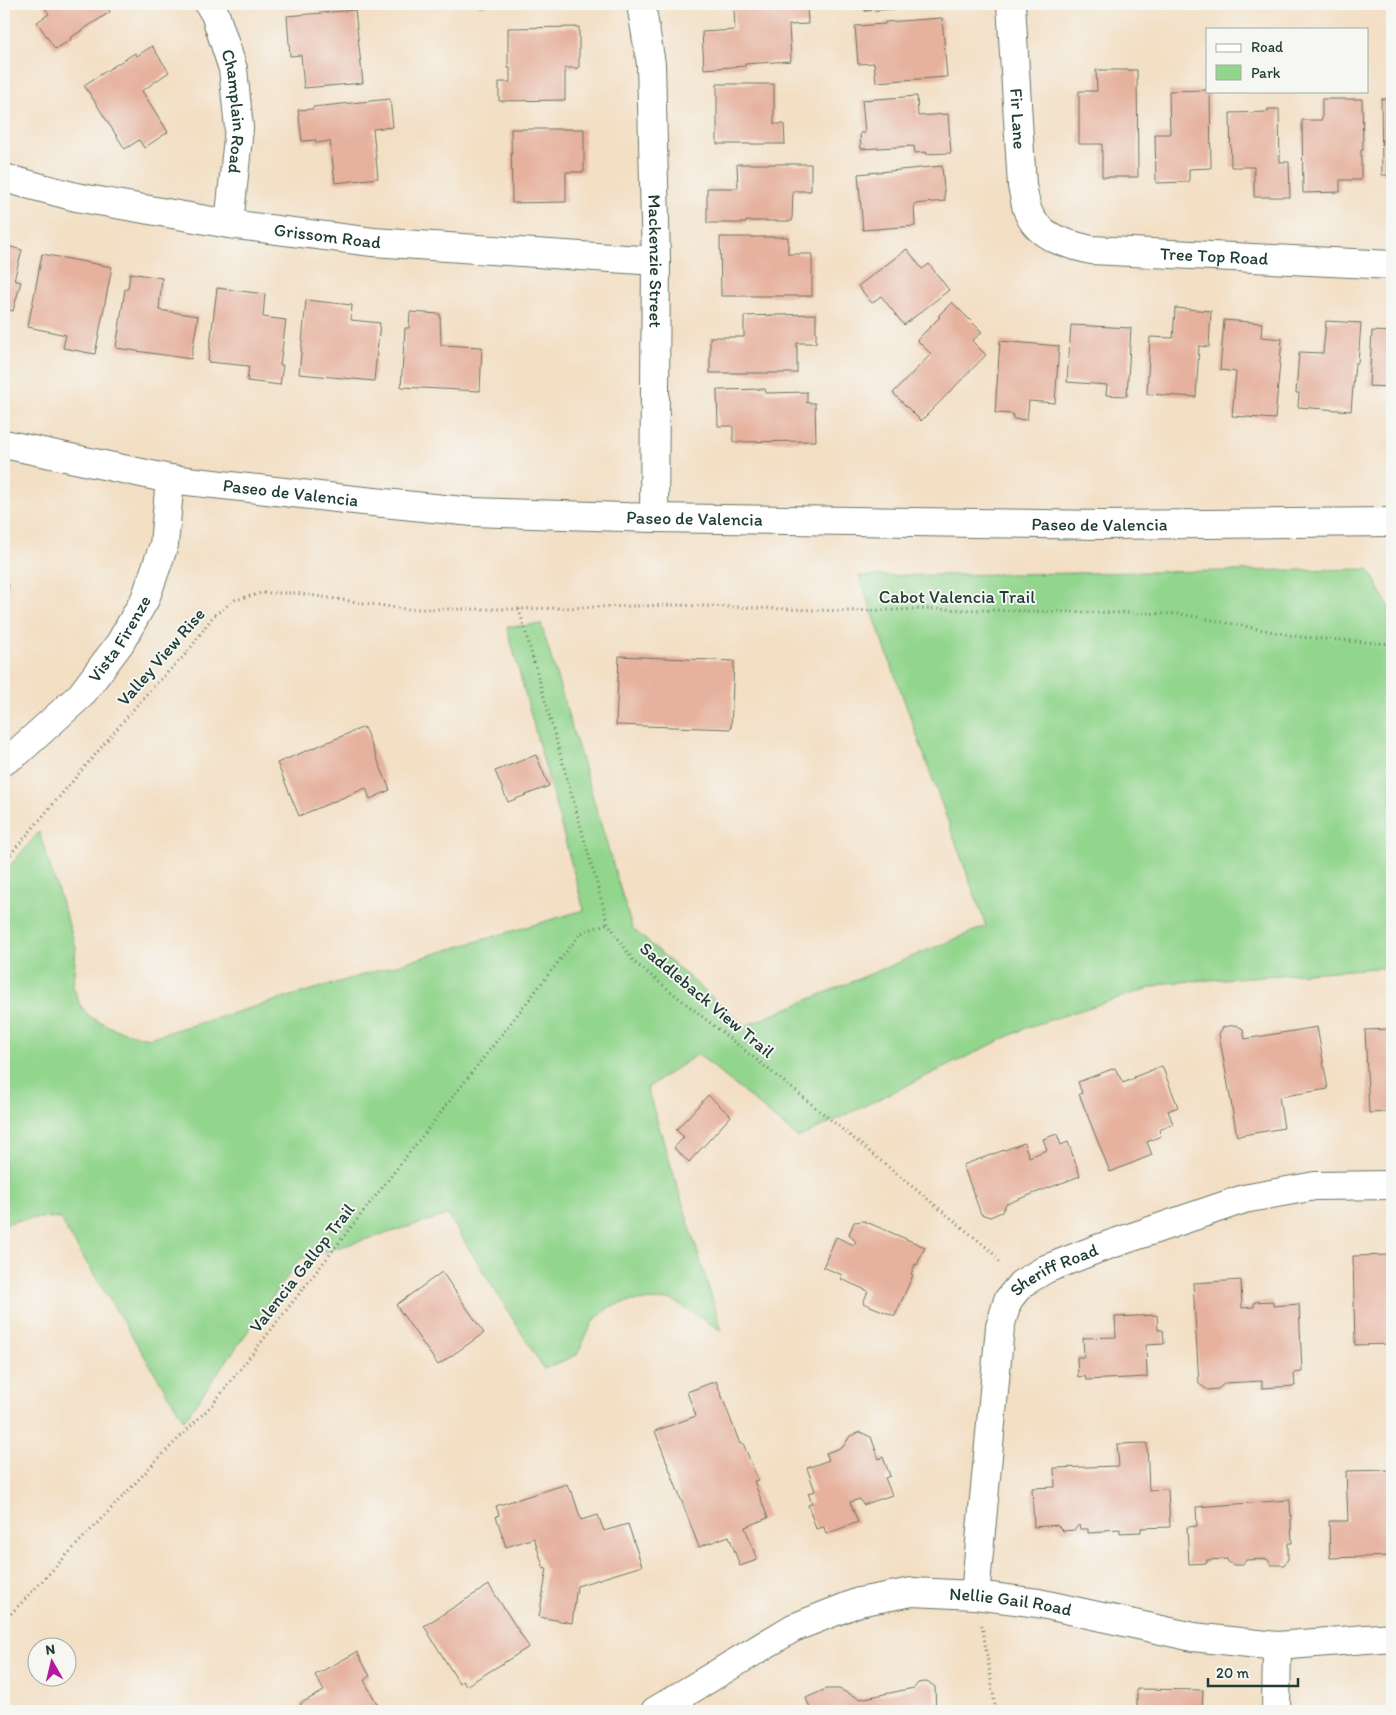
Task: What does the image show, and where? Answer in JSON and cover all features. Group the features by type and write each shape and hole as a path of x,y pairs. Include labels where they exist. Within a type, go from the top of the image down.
{"street":[{"name":"Champlain Road","path":"210,4 234,69 239,128 229,224"},
{"name":"Mackenzie Street","path":"641,4 651,64 656,261 654,518"},
{"name":"Fir Lane","path":"1011,4 1022,186 1028,211 1040,230"},
{"name":"Grissom Road","path":"4,178 76,197 229,224 373,242 656,261"},
{"name":"Tree Top Road","path":"1040,230 1062,244 1091,250 1392,265"},
{"name":"Paseo de Valencia","path":"4,444 170,479 473,512 654,518 1103,525 1392,522"},
{"name":"Vista Firenze","path":"4,761 18,752 81,695 120,643 145,599 164,545 170,479"},
{"name":"Sheriff Road","path":"975,1595 1000,1327 1008,1300 1022,1284 1046,1269 1088,1252 1244,1199 1315,1186 1392,1185"},
{"name":"Nellie Gail Road","path":"655,1711 793,1628 859,1602 912,1592 975,1595 1038,1603 1193,1638 1277,1646 1392,1637"},
{"path":"1276,1711 1277,1646"}],"path":[{"name":"Valley View Rise","path":"4,862 150,691 187,653 213,616 235,600 262,593 295,594 405,609 519,609"},
{"name":"Cabot Valencia Trail","path":"519,609 675,605 844,611 931,609 1182,614 1300,637 1392,644"},
{"name":"Saddleback View Trail","path":"519,609 608,923 634,962 794,1089 983,1245 1022,1284"},
{"name":"Valencia Gallop Trail","path":"4,1621 213,1404 581,933 608,923"},
{"path":"975,1595 983,1629 996,1711"}],"green space":[{"path":"1369,569 1392,613 1392,967 1166,983 1028,1027 798,1138 698,1054 647,1088 722,1331 672,1300 631,1301 611,1306 593,1321 577,1355 544,1369 448,1215 300,1259 184,1420 59,1218 31,1218 4,1225 4,873 39,832 76,947 73,986 80,1005 89,1016 114,1029 148,1038 584,910 507,627 541,624 632,928 745,1026 986,926 859,576"}],"building":[{"path":"42,4 105,4 110,12 55,49 37,22 49,14"},
{"path":"478,4 490,4 490,5 479,7"},
{"path":"807,4 808,24 789,25 791,61 704,69 702,32 735,30 734,8"},
{"path":"865,4 952,4 952,5 865,11"},
{"path":"355,10 363,83 304,88 301,55 290,56 287,16"},
{"path":"942,18 947,77 876,82 874,63 858,64 855,26"},
{"path":"579,27 579,68 565,68 565,100 499,101 499,82 510,82 508,28"},
{"path":"152,46 169,72 142,91 168,132 144,148 139,140 125,149 84,85 135,53 137,56"},
{"path":"1096,70 1137,70 1138,177 1102,177 1102,144 1079,144 1079,91 1097,91"},
{"path":"717,84 774,84 774,124 784,124 785,144 717,144"},
{"path":"1206,90 1206,92 1210,92 1211,168 1189,169 1189,182 1156,183 1155,134 1170,134 1169,91"},
{"path":"917,96 918,116 948,114 951,153 915,153 914,146 861,149 860,133 865,133 862,100"},
{"path":"390,99 393,127 373,129 378,178 335,183 330,141 316,143 316,140 302,141 298,110"},
{"path":"1322,99 1362,99 1363,150 1361,150 1361,180 1340,180 1340,192 1303,193 1302,120 1322,120"},
{"path":"1381,99 1392,99 1392,175 1382,175"},
{"path":"1268,109 1279,109 1280,162 1289,162 1290,197 1254,197 1254,167 1231,167 1230,113 1268,112"},
{"path":"511,129 584,129 584,172 566,172 566,202 512,203"},
{"path":"737,164 811,164 811,191 793,191 792,221 707,223 707,188 738,188"},
{"path":"942,166 945,201 914,204 915,226 863,230 858,174"},
{"path":"720,237 788,237 788,254 812,254 812,296 721,296"},
{"path":"4,245 22,250 14,280 21,282 13,311 8,310 4,323"},
{"path":"907,249 922,269 929,264 949,290 904,325 881,296 872,303 858,286"},
{"path":"42,254 112,267 95,354 63,348 66,335 28,327"},
{"path":"130,273 162,278 159,310 198,316 191,359 116,348 125,289 128,289"},
{"path":"217,288 265,294 263,317 286,320 280,365 283,365 280,385 247,381 249,366 208,362"},
{"path":"306,300 352,305 351,320 380,323 374,381 299,374"},
{"path":"952,302 982,332 972,341 986,355 921,421 893,393 931,354 917,340"},
{"path":"1175,308 1211,311 1209,347 1199,346 1196,397 1147,394 1150,337 1173,338"},
{"path":"410,312 440,314 441,345 482,347 480,391 401,387 405,328 409,328"},
{"path":"816,314 816,343 797,343 797,373 710,373 710,337 744,337 744,316"},
{"path":"1224,320 1262,323 1261,337 1282,339 1275,419 1232,416 1236,372 1220,370"},
{"path":"1326,321 1361,323 1358,363 1355,363 1351,411 1298,407 1299,393 1296,393 1299,352 1323,353"},
{"path":"1071,325 1131,328 1127,396 1106,395 1107,385 1067,382"},
{"path":"1372,331 1392,332 1392,387 1369,386"},
{"path":"1000,341 1059,346 1055,403 1029,401 1027,420 1013,419 1013,414 995,413"},
{"path":"765,389 766,393 807,392 807,403 815,403 816,441 733,442 733,426 718,426 717,390"},
{"path":"4,584 9,585 4,600"},
{"path":"619,656 734,661 731,729 616,725"},
{"path":"364,727 390,790 370,799 366,788 299,816 277,763"},
{"path":"536,755 549,786 508,802 495,771"},
{"path":"1236,1025 1243,1029 1245,1039 1317,1027 1328,1089 1279,1097 1284,1128 1237,1136 1219,1034 1223,1027"},
{"path":"1392,1029 1392,1112 1369,1113 1365,1030"},
{"path":"1162,1066 1178,1107 1168,1111 1173,1124 1159,1130 1161,1136 1147,1142 1152,1155 1110,1172 1079,1094 1082,1093 1078,1082 1115,1068 1123,1083"},
{"path":"708,1095 731,1116 689,1162 674,1148 684,1137 676,1130"},
{"path":"1057,1134 1061,1145 1068,1142 1080,1176 1006,1204 1002,1212 990,1217 981,1214 963,1165 1024,1143 1029,1157 1047,1150 1043,1139"},
{"path":"864,1221 925,1247 917,1265 915,1264 911,1274 913,1275 895,1316 863,1303 868,1291 841,1279 842,1275 823,1267 836,1237 854,1245 856,1242 849,1234 854,1222"},
{"path":"1392,1255 1392,1344 1355,1345 1353,1256"},
{"path":"442,1272 484,1333 438,1365 396,1305"},
{"path":"1241,1280 1242,1308 1254,1307 1254,1302 1273,1301 1273,1306 1299,1304 1302,1372 1294,1373 1295,1386 1262,1388 1262,1381 1225,1383 1218,1389 1208,1390 1199,1384 1193,1283"},
{"path":"1157,1315 1158,1330 1163,1330 1164,1344 1146,1345 1147,1377 1086,1380 1085,1376 1078,1377 1077,1357 1084,1357 1083,1338 1116,1337 1115,1317"},
{"path":"716,1381 740,1444 743,1443 758,1480 754,1481 768,1518 745,1527 757,1560 740,1566 729,1536 699,1547 655,1431 696,1416 687,1392"},
{"path":"860,1432 871,1437 879,1459 883,1457 890,1476 885,1478 892,1495 863,1505 860,1499 850,1502 858,1522 826,1534 824,1527 816,1529 808,1505 812,1503 808,1493 815,1491 807,1468 829,1460 826,1453 843,1447 850,1436"},
{"path":"1147,1443 1149,1490 1168,1489 1170,1527 1141,1528 1141,1532 1120,1533 1120,1529 1088,1533 1088,1529 1080,1529 1079,1525 1074,1530 1063,1531 1057,1525 1034,1527 1032,1488 1055,1487 1054,1468 1119,1466 1117,1444"},
{"path":"1392,1470 1391,1556 1330,1558 1329,1521 1348,1521 1346,1471"},
{"path":"567,1484 570,1492 572,1492 581,1520 598,1515 604,1531 628,1524 642,1566 577,1586 572,1623 539,1617 547,1568 544,1569 534,1538 506,1547 496,1516 499,1515 496,1506"},
{"path":"1290,1500 1292,1543 1288,1543 1288,1559 1284,1565 1272,1565 1267,1559 1246,1560 1242,1565 1234,1565 1228,1562 1227,1559 1207,1560 1207,1563 1189,1564 1187,1527 1197,1526 1196,1507"},
{"path":"489,1585 529,1647 466,1686 463,1681 459,1683 424,1626"},
{"path":"357,1652 370,1676 364,1680 381,1711 299,1711 301,1703 324,1691 315,1675"},
{"path":"925,1682 935,1687 936,1711 811,1711 806,1698 826,1689 839,1689 860,1699 914,1688 918,1683"},
{"path":"1137,1689 1203,1690 1202,1711 1137,1711"}]}
